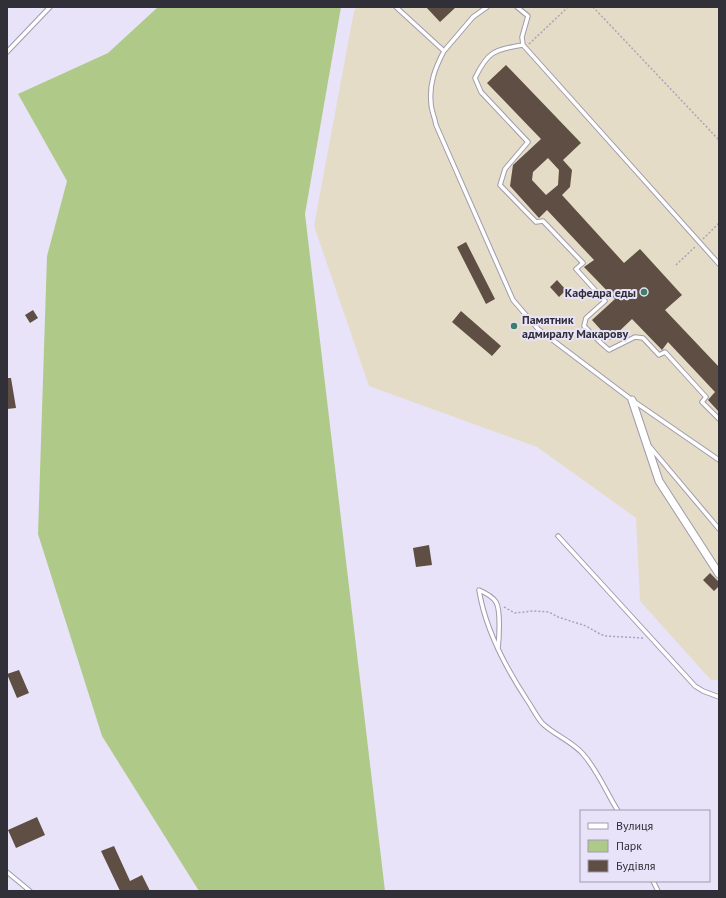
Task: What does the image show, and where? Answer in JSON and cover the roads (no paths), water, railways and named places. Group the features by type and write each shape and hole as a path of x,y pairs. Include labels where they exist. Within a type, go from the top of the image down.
{"street":[{"path":"632,400 659,481 719,574"}],"lane":[{"path":"7,52 50,7"},
{"path":"396,7 444,51"},
{"path":"487,7 473,17 444,51 436,66 431,81 430,104 436,125 513,300 538,329 632,400 719,460"},
{"path":"517,7 528,16 522,37 524,46 719,264"},
{"path":"524,46 503,48 491,53 481,65 475,78 481,92 528,142 505,169 500,185 536,222 543,221 583,263 576,269 605,301 586,318 584,326 610,350 635,337 643,338 659,355 665,352 706,397 702,402 719,419"},
{"path":"648,445 719,529"},
{"path":"558,536 695,686 703,691 719,697"},
{"path":"498,649 499,627 497,603 489,594 479,590 480,598 498,649 510,674 541,722 582,753 594,768 617,810"},
{"path":"7,872 30,891"},
{"path":"654,882 658,891"}],"place":[{"name":"Кафедра еды","path":"644,292"},
{"name":"Памятник адмиралу Макарову","path":"514,326"}]}
